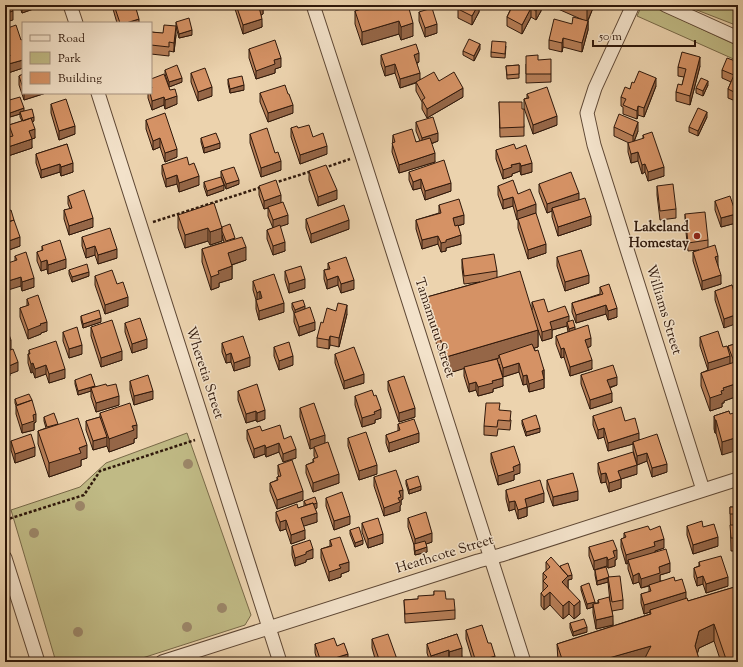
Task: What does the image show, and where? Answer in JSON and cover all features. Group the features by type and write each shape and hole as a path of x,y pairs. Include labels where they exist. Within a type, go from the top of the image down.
{"street":[{"path":"70,5 76,22"},
{"name":"Tamamutu Street","path":"313,5 524,662"},
{"name":"Williams Street","path":"633,5 595,88 587,113 594,145 702,490"},
{"path":"665,5 738,38"},
{"name":"Wheretia Street","path":"98,94 280,662"},
{"name":"Heathcote Street","path":"162,662 738,479"},
{"path":"5,558 38,662"}],"path":[{"path":"274,184 362,155"},
{"path":"141,226 266,186"},
{"path":"5,520 84,495 100,471 208,436"}],"green space":[{"path":"642,5 650,5 738,46 738,61 637,16"},
{"path":"684,5 733,5 738,7 738,26"},
{"path":"187,433 251,615 245,625 130,662 56,662 11,510 80,487 106,463"}],"building":[{"path":"5,5 11,5 13,11 6,13"},
{"path":"114,5 135,5 139,19 129,22 120,22"},
{"path":"236,5 263,5 259,7 262,19 243,25"},
{"path":"375,5 396,5 396,8 408,5 413,23 401,27 399,21 362,32 355,11"},
{"path":"460,5 478,5 472,16 458,9"},
{"path":"513,5 539,5 536,11 531,8 522,25 507,17"},
{"path":"579,5 589,5 587,9"},
{"path":"432,8 437,24 425,28 419,12"},
{"path":"573,17 588,21 582,43 563,38 562,43 549,40 554,19 572,24"},
{"path":"189,18 192,30 179,34 176,22"},
{"path":"16,25 22,40 22,60 5,65 5,58 10,56 5,41 5,29"},
{"path":"164,25 176,26 174,43 169,42 169,47 152,45 152,32 163,33"},
{"path":"469,39 480,44 474,56 463,51"},
{"path":"275,40 281,58 274,60 275,64 256,71 249,49"},
{"path":"492,41 506,42 505,54 491,52"},
{"path":"416,44 419,53 414,55 420,73 400,79 395,64 385,67 381,55"},
{"path":"682,52 700,57 690,96 676,92 678,84 682,85 686,69 678,67"},
{"path":"538,55 538,60 551,59 551,74 526,74 526,56"},
{"path":"727,58 738,62 738,94 728,89 734,75 722,70"},
{"path":"177,65 182,78 169,82 165,70"},
{"path":"519,65 519,74 507,75 506,66"},
{"path":"205,68 212,87 198,92 191,73"},
{"path":"639,71 656,78 644,108 638,106 637,111 623,105 626,99 621,97 625,87 630,89 632,82 634,83"},
{"path":"434,72 439,81 454,72 463,88 427,109 422,100 425,98 416,82"},
{"path":"22,74 22,85 19,76"},
{"path":"164,74 170,90 175,89 177,96 165,100 164,97 152,101 150,94 152,94 152,79"},
{"path":"242,76 244,85 230,89 228,79"},
{"path":"701,78 708,81 703,91 696,88"},
{"path":"285,85 293,105 268,113 260,93"},
{"path":"547,87 557,116 533,125 524,99 529,98 527,94"},
{"path":"20,97 24,108 10,113 6,101"},
{"path":"66,99 75,126 59,131 51,104"},
{"path":"499,102 522,102 522,109 524,109 524,127 500,128"},
{"path":"698,108 707,112 698,131 689,127"},
{"path":"32,109 34,117 23,121 20,112"},
{"path":"165,113 177,149 165,153 160,138 153,141 146,120"},
{"path":"619,114 638,122 633,136 614,127"},
{"path":"433,117 438,133 422,138 416,122"},
{"path":"31,118 35,129 29,131 32,139 8,147 5,138 13,136 9,125"},
{"path":"309,125 313,137 323,133 327,146 300,155 291,128"},
{"path":"267,128 275,153 278,152 281,161 261,168 250,134"},
{"path":"412,129 416,142 430,138 435,153 399,165 392,143 395,142 393,135"},
{"path":"652,132 664,167 648,172 645,164 642,165 638,152 631,154 628,143 644,138 643,135"},
{"path":"216,133 220,143 204,148 201,138"},
{"path":"67,144 73,163 61,167 60,164 41,170 36,154"},
{"path":"514,144 516,149 526,145 532,163 521,166 520,163 511,165 512,167 503,170 496,150"},
{"path":"187,157 189,165 194,163 199,176 179,183 177,175 166,179 162,165"},
{"path":"444,160 451,183 425,191 421,179 413,182 409,172"},
{"path":"326,165 337,190 318,197 309,171"},
{"path":"234,167 239,180 226,184 221,171"},
{"path":"571,172 579,193 547,204 539,184"},
{"path":"221,177 224,185 207,191 204,182"},
{"path":"276,180 281,195 264,201 259,186"},
{"path":"513,180 518,194 530,189 536,204 517,211 513,197 503,200 498,186"},
{"path":"673,184 676,209 660,211 657,186"},
{"path":"84,190 93,218 69,226 64,210 72,208 68,196"},
{"path":"730,196 736,214 721,218 715,201"},
{"path":"585,198 591,216 558,227 552,208"},
{"path":"459,199 464,215 453,218 455,226 458,225 461,235 441,243 438,236 422,240 416,220 441,213 439,205"},
{"path":"283,202 288,215 273,220 268,207"},
{"path":"214,203 222,228 210,232 208,228 185,235 178,215"},
{"path":"344,205 349,220 311,234 306,219"},
{"path":"11,210 14,220 5,223 5,212"},
{"name":"Lakeland Homestay","path":"705,212 708,240 688,243 685,214"},
{"path":"536,213 546,244 528,250 518,219"},
{"path":"14,220 20,237 6,242 5,223"},
{"path":"230,224 235,238 226,241 222,227"},
{"path":"280,225 285,242 273,246 267,230"},
{"path":"110,228 117,249 98,255 95,246 86,249 82,237"},
{"path":"242,237 246,247 228,253 232,266 218,271 219,274 211,277 202,249"},
{"path":"60,240 66,259 48,265 47,260 41,262 37,252 43,250 42,246"},
{"path":"715,245 718,256 715,257 721,275 702,281 693,252"},
{"path":"581,250 589,275 565,282 557,257"},
{"path":"26,252 34,278 22,282 21,277 5,282 5,264 17,260 15,256"},
{"path":"494,254 497,271 464,276 462,259"},
{"path":"346,257 354,280 341,284 338,276 327,280 324,270 330,269 328,263"},
{"path":"87,264 89,272 72,277 69,270"},
{"path":"301,266 305,279 289,284 285,271"},
{"path":"112,270 117,284 123,282 128,297 105,305 95,276"},
{"path":"520,271 538,330 446,357 427,297"},
{"path":"274,274 284,303 259,311 256,300 262,298 260,291 257,293 253,281"},
{"path":"609,284 617,308 608,311 606,305 576,315 572,303 603,294 600,287"},
{"path":"732,285 736,299 738,298 738,314 724,319 715,291"},
{"path":"38,295 47,322 28,330 20,308 29,305 27,299"},
{"path":"544,299 548,312 565,306 569,316 550,322 552,329 542,332 532,302"},
{"path":"303,300 305,306 295,310 292,303"},
{"path":"338,303 347,305 339,338 330,336 329,340 317,338 321,322 323,323 327,308 336,311"},
{"path":"310,307 315,322 299,327 294,313"},
{"path":"99,310 101,318 83,324 81,316"},
{"path":"140,318 147,339 132,344 125,323"},
{"path":"112,320 122,351 101,358 91,327"},
{"path":"573,320 575,327 569,329 567,322"},
{"path":"5,324 11,340 5,342"},
{"path":"588,325 591,338 585,340 592,360 570,367 564,348 561,349 556,336"},
{"path":"77,327 82,345 69,349 63,332"},
{"path":"718,331 723,347 727,346 730,356 708,363 700,337"},
{"path":"243,336 250,357 234,363 231,353 226,355 222,343"},
{"path":"56,341 65,369 49,374 46,365 35,369 33,363 31,364 28,354 30,354 29,350"},
{"path":"289,342 293,356 279,361 274,347"},
{"path":"738,343 738,358 733,359 728,346"},
{"path":"532,344 535,351 538,350 544,370 542,371 544,379 529,384 527,375 523,376 519,363 503,368 499,355"},
{"path":"354,347 364,374 344,381 335,354"},
{"path":"13,349 18,362 9,366 10,368 5,369 5,352"},
{"path":"497,359 503,378 492,381 493,383 478,387 476,382 469,384 464,367"},
{"path":"738,361 738,383 723,388 724,390 721,391 722,394 710,398 701,373"},
{"path":"613,365 617,377 607,380 612,393 590,400 581,375"},
{"path":"91,374 95,386 78,391 75,380"},
{"path":"148,375 153,391 134,396 130,381"},
{"path":"404,376 415,408 399,413 388,381"},
{"path":"106,384 107,386 116,384 119,396 96,403 91,388"},
{"path":"257,384 265,410 257,413 256,411 246,414 238,391"},
{"path":"372,390 374,396 376,395 381,409 374,412 375,414 362,418 355,396"},
{"path":"29,394 32,400 17,405 15,399"},
{"path":"32,400 36,414 33,415 34,421 22,425 16,406"},
{"path":"130,403 137,425 132,426 134,430 109,439 100,413"},
{"path":"314,403 325,435 310,440 300,408"},
{"path":"486,403 500,403 499,410 511,411 510,421 498,420 497,427 484,426"},
{"path":"621,407 625,421 635,418 639,433 608,443 604,428 598,430 593,416"},
{"path":"729,411 730,414 734,413 735,416 738,415 738,437 722,442 714,416"},
{"path":"54,413 58,424 47,427 44,417"},
{"path":"536,415 540,428 526,432 522,420"},
{"path":"100,417 107,437 93,441 86,421"},
{"path":"78,418 87,445 79,448 81,453 49,463 38,431"},
{"path":"414,419 419,433 389,443 386,435 400,430 398,424"},
{"path":"280,425 284,439 291,436 296,449 283,454 279,443 266,448 265,445 254,449 247,430 260,426 262,431"},
{"path":"366,432 377,465 359,471 348,438"},
{"path":"31,434 35,447 15,454 11,441"},
{"path":"657,434 667,464 652,468 647,453 637,456 633,442"},
{"path":"328,442 339,474 313,483 306,465 314,462 313,459 318,457 314,447"},
{"path":"514,446 520,464 513,467 514,471 498,476 491,453"},
{"path":"633,452 637,465 618,471 621,479 609,483 606,473 601,474 598,463"},
{"path":"292,460 303,491 277,500 270,483 278,480 277,477 281,476 278,465"},
{"path":"396,470 403,490 399,491 401,497 398,498 400,502 384,508 374,477"},
{"path":"573,473 578,491 553,497 547,480"},
{"path":"418,476 421,486 409,490 406,480"},
{"path":"540,480 544,493 525,499 527,507 518,510 515,501 509,502 506,490"},
{"path":"342,492 350,516 334,521 326,498"},
{"path":"315,497 317,503 306,505 304,501"},
{"path":"313,503 317,513 301,518 305,530 291,535 286,520 280,522 276,512 297,504 298,508"},
{"path":"730,507 738,507 738,552 737,538 731,538 730,525 736,525 736,514 730,514"},
{"path":"426,512 432,533 415,539 408,518"},
{"path":"378,518 383,534 368,539 362,523"},
{"path":"702,521 703,527 714,524 718,537 693,545 687,526"},
{"path":"648,526 650,530 660,526 664,539 654,542 655,546 626,555 621,539 626,537 624,533"},
{"path":"359,527 363,540 355,543 350,530"},
{"path":"340,537 349,562 339,565 341,568 329,572 321,549 332,546 330,540"},
{"path":"310,540 313,549 306,552 306,554 295,558 292,546"},
{"path":"613,540 617,550 613,551 615,557 608,560 607,557 594,561 589,547"},
{"path":"425,541 427,547 415,551 414,544"},
{"path":"666,549 670,563 659,567 660,573 641,579 639,573 633,576 628,560"},
{"path":"721,556 728,577 706,584 703,576 697,578 694,568 700,566 699,562"},
{"path":"551,557 568,576 562,582 580,601 574,606 569,601 563,606 550,592 544,597 541,593 548,586 543,581 547,577 543,573 550,567 546,562"},
{"path":"568,563 572,575 568,576 560,566"},
{"path":"606,567 609,577 597,581 595,570"},
{"path":"620,576 623,600 612,602 608,577"},
{"path":"674,577 675,581 682,579 686,592 644,605 641,594 651,591 649,585"},
{"path":"589,583 595,602 587,604 581,586"},
{"path":"738,586 738,662 727,662 714,624 699,631 695,646 700,662 669,662 668,660 667,662 643,662 651,646 595,662 563,662 557,644 651,614 650,610 687,598 688,601"},
{"path":"434,591 445,591 446,599 454,599 455,610 405,614 404,600 418,599 418,596 434,595"},
{"path":"609,597 613,616 596,620 593,604 599,603 598,600"},
{"path":"584,619 587,627 573,632 570,623"},
{"path":"482,625 488,643 491,643 495,656 476,662 466,630"},
{"path":"388,634 398,662 380,662 372,639"},
{"path":"457,634 462,648 449,652 449,650 431,656 427,644"},
{"path":"334,638 337,646 344,643 348,654 335,658 336,662 321,662 315,644"},
{"path":"5,653 8,662 5,662"},
{"path":"228,659 229,662 220,662"}],"place":[{"name":"Lakeland Homestay","path":"697,236"}]}
